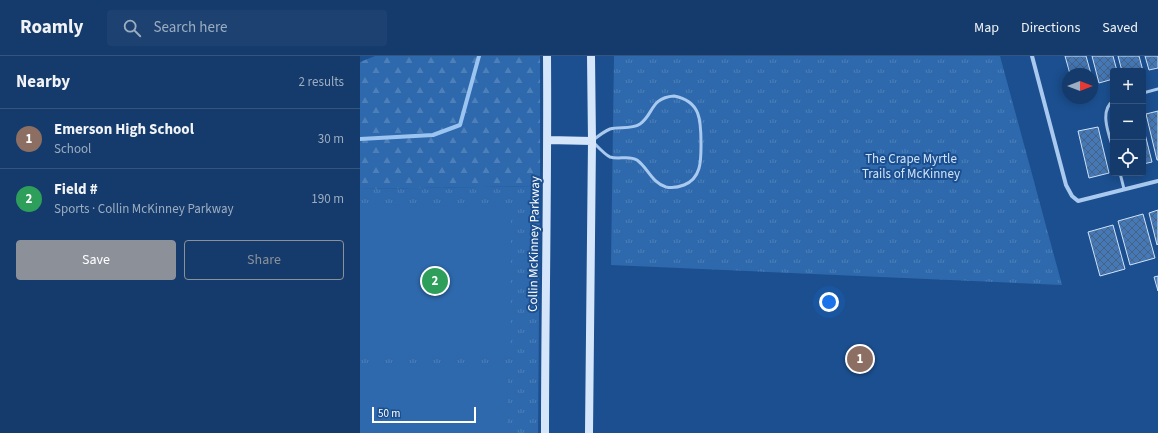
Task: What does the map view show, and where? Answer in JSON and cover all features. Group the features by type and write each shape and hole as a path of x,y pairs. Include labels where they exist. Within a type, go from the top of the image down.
{"street":[{"name":"Collin McKinney Parkway","path":"545,433 548,140 547,56"},
{"path":"589,433 592,141 591,56"},
{"path":"1032,56 1066,185 1072,196 1078,201 1158,181"},
{"path":"548,140 592,141"}],"lane":[{"path":"1146,92 1158,89"},
{"path":"667,97 682,98 695,108 700,118 700,165 698,172 689,183 674,187 666,187 659,184 638,161 627,157 610,157 592,141 611,129 625,128 641,124 654,105 667,97"},
{"path":"1110,104 1106,114 1106,121 1111,140"},
{"path":"1121,176 1124,189"}],"green space":[{"path":"375,56 540,56 540,186 360,189 360,62"},
{"name":"The Crape Myrtle Trails of McKinney","path":"614,56 1000,56 1062,285 611,265"},
{"path":"540,186 538,433 360,433 360,189"},
{"path":"360,204 511,207 510,355 360,354"},
{"path":"360,365 508,367 507,433 360,433"}],"building":[{"path":"1065,56 1086,56 1089,68 1068,68"},
{"path":"1092,56 1113,56 1116,68 1110,68 1110,80 1099,83 1098,68 1095,68"},
{"path":"1118,56 1139,56 1142,68 1121,68"},
{"path":"1145,56 1158,56 1158,68 1149,70"},
{"path":"1158,111 1158,160 1157,160 1146,114"},
{"path":"1098,127 1109,173 1089,178 1078,131"},
{"path":"1146,138 1152,162 1146,163"},
{"path":"1158,210 1158,244 1157,245 1149,213"},
{"path":"1143,214 1155,258 1130,265 1118,221"},
{"path":"1113,225 1125,269 1100,276 1088,232"},
{"path":"1158,276 1158,291 1154,277"}],"waterway":[{"path":"360,139 433,135 460,125 479,56"}],"place":[{"name":"Field #","path":"435,281"},
{"name":"Emerson High School","path":"860,359"}]}
